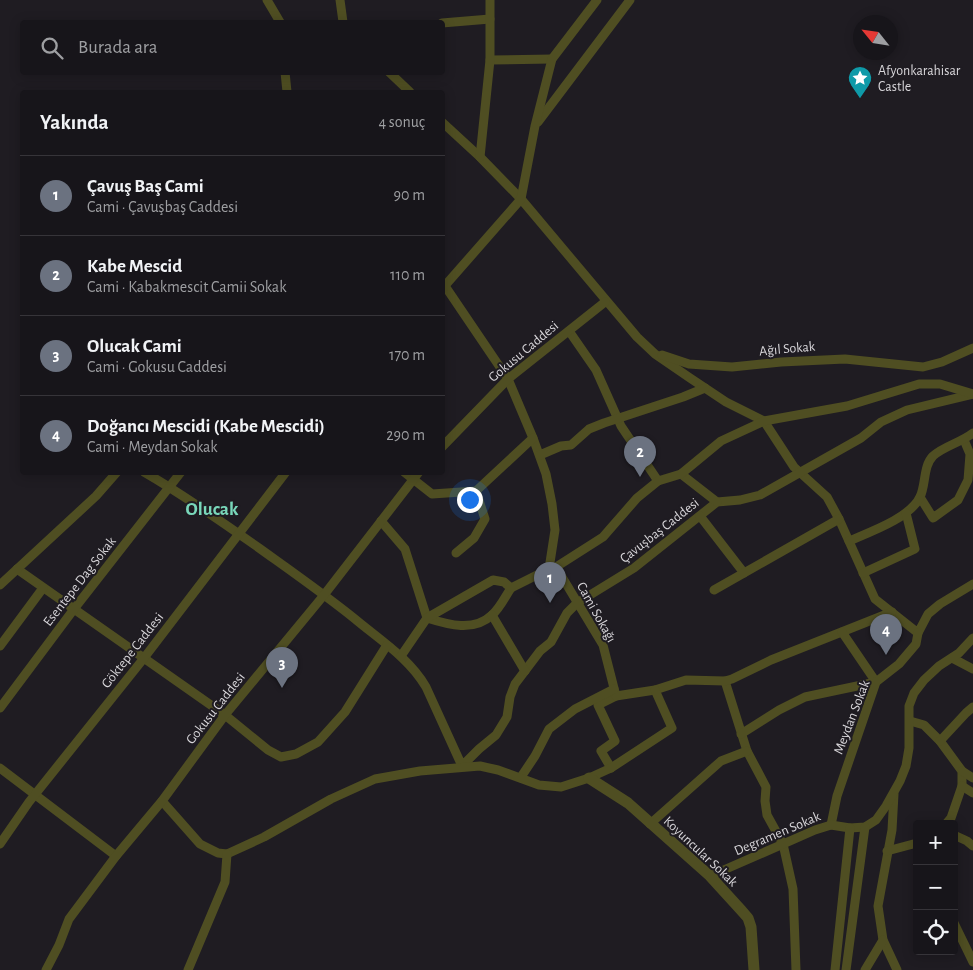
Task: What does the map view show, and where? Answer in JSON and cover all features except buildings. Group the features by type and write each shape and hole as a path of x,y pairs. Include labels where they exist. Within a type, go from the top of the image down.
{"street":[{"path":"267,0 279,20"},
{"path":"340,0 343,20"},
{"path":"480,157 490,60 490,0"},
{"path":"445,285 521,199 535,126 552,59 598,0"},
{"path":"535,126 630,0"},
{"path":"445,23 490,19"},
{"path":"490,60 552,59"},
{"path":"285,75 287,90"},
{"path":"392,75 408,90"},
{"path":"445,125 521,199 606,302 655,354 726,402 764,421 794,468 827,497 839,518 875,599 918,633"},
{"path":"445,287 508,379 540,455 546,474 555,530 553,568"},
{"name":"Gokusu Caddesi","path":"445,444 508,379 606,302"},
{"path":"569,331 596,370 618,418 658,482"},
{"name":"Ağıl Sokak","path":"655,354 689,364 732,367 781,362 845,359 923,366 942,362 973,348"},
{"path":"923,366 926,384"},
{"path":"428,618 445,624 471,626 492,615 511,588 553,568 603,537 637,498 658,482 681,474 722,440 764,421 847,406 919,384 940,384 973,394"},
{"path":"540,455 561,446 571,445 589,429 705,388"},
{"name":"Çavuşbaş Caddesi","path":"462,766 478,749 496,735 508,717 510,697 515,684 540,651 551,642 567,613 577,603 634,568 717,502 740,500 760,495 861,438 881,422 907,410 973,394"},
{"path":"849,541 887,525 906,513 920,497 931,458 942,449 973,434"},
{"path":"416,476 432,494 476,491 533,438"},
{"path":"920,497 934,518 958,500 968,480 970,454 964,440"},
{"path":"681,474 717,502"},
{"path":"0,585 96,496 114,475"},
{"path":"149,475 239,534 324,595 400,656 419,675 462,766"},
{"name":"Esentepe Dag Sokak","path":"0,708 180,475"},
{"name":"Göktepe Caddesi","path":"0,844 35,795 144,658 284,475"},
{"name":"Gokusu Caddesi","path":"46,970 59,945 69,919 116,856 162,801 225,715 324,595 416,476"},
{"path":"456,553 474,538 485,518 476,491"},
{"path":"863,573 915,550 906,513"},
{"path":"700,516 744,573"},
{"path":"714,590 839,518"},
{"path":"381,521 404,549 428,618"},
{"path":"17,568 225,715 268,750 281,757 296,754 318,742 345,712 387,645"},
{"name":"Cami Sokağı","path":"553,568 596,632 602,645 615,692"},
{"path":"400,656 428,618 493,580 504,582 511,588"},
{"name":"Meydan Sokak","path":"831,825 837,796 876,682 898,664 916,644 918,633 928,614 940,604 973,584"},
{"path":"0,646 43,588"},
{"path":"521,778 549,729 575,709 615,692 655,690 686,680 725,680 892,612"},
{"path":"492,615 525,671"},
{"path":"741,734 779,710 805,697 876,682 842,632"},
{"path":"846,970 865,827 876,820 894,792 906,766 909,748 909,706 914,693 924,680 939,666 959,653 973,638"},
{"path":"952,658 973,669"},
{"path":"725,680 747,751 766,787 767,815 783,844 793,889 796,970"},
{"path":"162,801 200,844 218,853 227,854 264,837 331,799 375,779 420,771 480,766 551,787 561,787 589,778 611,768 672,728 655,690"},
{"path":"611,768 601,751 615,741 598,705 615,692"},
{"path":"940,740 973,707"},
{"path":"910,721 924,725 940,740 962,771 973,778"},
{"path":"650,824 721,761 747,751"},
{"path":"0,768 116,856"},
{"path":"949,820 962,786 962,771"},
{"name":"Koyuncular Sokak","path":"589,778 628,803 710,876 748,918 752,936 754,970"},
{"path":"962,786 973,793"},
{"path":"894,792 892,830 878,906 883,940 897,970"},
{"name":"Degramen Sokak","path":"710,876 815,830 831,825 850,828 865,827"},
{"path":"835,970 850,828"},
{"path":"958,837 973,846"},
{"path":"887,851 913,845"},
{"path":"188,970 225,882 227,854"},
{"path":"958,931 973,962"},
{"path":"865,970 883,940"}],"place":[{"name":"Afyonkarahisar Castle","path":"860,99"},
{"name":"Kabe Mescid","path":"640,477"},
{"name":"Çavuş Baş Cami","path":"550,603"},
{"name":"Doğancı Mescidi (Kabe Mescidi)","path":"886,655"},
{"name":"Olucak Cami","path":"282,688"}],"district":[{"name":"Olucak","path":"212,508"}]}
